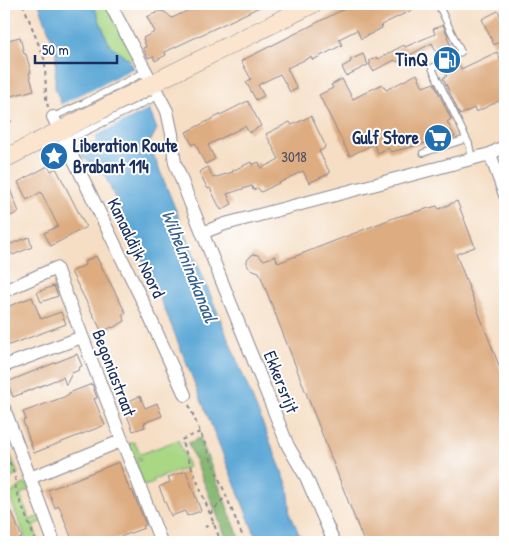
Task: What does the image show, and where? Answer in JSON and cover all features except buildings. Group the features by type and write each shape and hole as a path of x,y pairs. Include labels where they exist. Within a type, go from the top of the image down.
{"street":[{"name":"Ekkersrijt","path":"110,4 147,87 167,111 177,170 288,446 306,477 334,542"},
{"path":"4,159 22,146 63,128 313,4"},
{"name":"Kanaaldijk Noord","path":"63,128 185,395"},
{"path":"202,232 225,224 490,154 505,146"},
{"path":"490,154 505,195"},
{"name":"Begoniastraat","path":"4,291 56,268 162,542"},
{"path":"4,366 82,337"},
{"path":"4,408 54,542"},
{"path":"30,478 122,441"}],"lane":[{"path":"438,4 461,52 432,68 466,139 472,159"},
{"path":"423,153 466,139"}],"path":[{"path":"23,4 46,61 46,98 48,107 63,128"},
{"path":"4,121 10,119 11,122"},
{"path":"185,395 245,542"},
{"path":"200,432 181,440 221,542"},
{"path":"4,447 15,477 16,491 36,542"},
{"path":"210,514 226,496"},
{"path":"205,527 214,523"}],"green space":[{"path":"93,4 105,4 135,58 129,60 109,44"},
{"path":"4,436 18,474 4,483"},
{"path":"200,438 241,542 228,542 188,443"},
{"path":"178,440 189,467 153,480 154,483 144,486 135,461 141,459 140,457 134,459 128,444 134,442 141,454"},
{"path":"24,484 27,484 29,490 20,494 30,520 39,516 41,522 33,525 39,542 27,542 9,495"}],"water":[{"name":"Wilhelminakanaal","path":"39,4 93,4 109,44 129,60 157,129 149,144 288,486 291,514 302,542 258,542 166,312 102,169 83,158 55,88 56,51"}],"pier":[{"path":"134,68 150,109 95,136 97,141 89,144 87,140 76,146 60,105"}],"place":[{"name":"TinQ","path":"447,60"},
{"name":"Gulf Store","path":"438,138"},
{"name":"Liberation Route Brabant 114","path":"54,156"}]}
